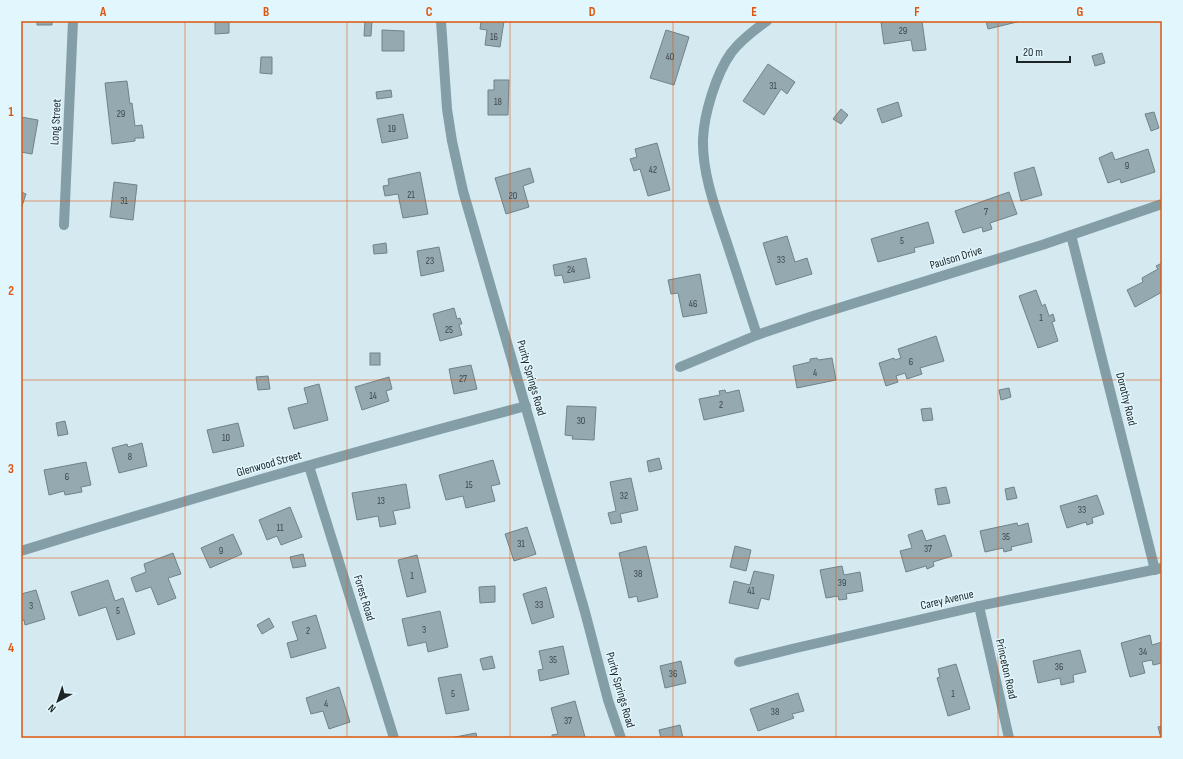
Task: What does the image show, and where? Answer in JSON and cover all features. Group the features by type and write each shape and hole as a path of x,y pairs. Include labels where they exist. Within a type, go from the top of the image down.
{"street":[{"name":"Long Street","path":"64,225 73,21"},
{"name":"Purity Springs Road","path":"440,21 447,109 452,141 463,191 526,406 620,738"},
{"path":"757,335 712,197 705,171 703,139 707,111 716,81 731,54 756,28 767,21"},
{"name":"Paulson Drive","path":"680,367 757,335 813,316 1035,248 1162,204"},
{"name":"Dorothy Road","path":"1071,235 1158,569"},
{"name":"Glenwood Street","path":"21,551 178,503 407,437 526,406"},
{"name":"Forest Road","path":"309,466 394,738"},
{"name":"Carey Avenue","path":"739,662 979,606 1158,569"},
{"name":"Princeton Road","path":"979,606 1009,738"}],"building":[{"path":"37,21 52,21 52,25 37,25"},
{"path":"215,21 229,21 229,33 215,34"},
{"path":"365,21 372,21 371,36 364,36"},
{"path":"481,21 504,21 500,47 485,45 487,30 480,29"},
{"path":"922,21 926,50 913,51 911,40 884,44 881,22"},
{"path":"986,21 1021,21 988,29"},
{"path":"382,30 404,31 404,51 382,51"},
{"path":"666,30 689,37 674,85 650,78"},
{"path":"1102,53 1105,63 1095,66 1092,56"},
{"path":"261,57 272,57 272,74 260,73"},
{"path":"768,64 795,82 787,94 781,89 764,115 743,101"},
{"path":"494,80 509,80 508,115 488,115 488,90 494,90"},
{"path":"127,81 135,126 142,125 144,138 135,138 135,141 112,144 105,83"},
{"path":"391,90 392,97 377,99 376,92"},
{"path":"898,102 902,116 882,123 877,109"},
{"path":"841,109 848,115 841,124 833,119"},
{"path":"1154,112 1159,128 1151,131 1145,114"},
{"path":"403,114 408,138 382,143 377,119"},
{"path":"21,117 38,120 32,154 21,152"},
{"path":"657,143 670,190 648,196 640,169 634,171 630,159 637,157 635,149"},
{"path":"1148,149 1155,172 1121,183 1120,179 1108,183 1099,158 1112,152 1115,160"},
{"path":"1034,167 1042,195 1021,201 1014,173"},
{"path":"530,168 534,182 523,186 529,207 506,214 495,178"},
{"path":"420,172 428,214 403,218 398,194 385,196 383,186 389,185 388,179"},
{"path":"114,182 137,185 133,220 110,217"},
{"path":"21,192 26,194 21,209"},
{"path":"1009,192 1017,214 990,223 992,229 983,232 982,227 963,233 955,211"},
{"path":"928,222 934,243 914,248 915,252 878,262 871,239"},
{"path":"787,236 795,262 807,258 812,274 776,285 763,243"},
{"path":"386,243 387,253 374,254 373,245"},
{"path":"439,247 444,271 421,276 417,251"},
{"path":"586,258 590,278 564,283 562,275 555,276 553,265"},
{"path":"1162,263 1162,292 1135,307 1127,290 1143,282 1142,278 1158,269 1156,266"},
{"path":"700,274 707,313 683,317 678,293 671,294 668,280"},
{"path":"1036,290 1042,306 1045,304 1049,316 1053,314 1055,321 1052,322 1058,341 1038,348 1019,296"},
{"path":"454,308 457,319 460,318 462,324 459,324 462,335 440,341 433,314"},
{"path":"936,336 944,361 920,368 922,374 907,379 905,373 896,376 898,382 886,386 879,363 894,358 895,360 901,358 898,349"},
{"path":"370,353 380,353 380,365 370,365"},
{"path":"817,358 818,360 832,358 836,380 797,388 793,366 810,362 810,359"},
{"path":"471,365 477,389 454,394 449,369"},
{"path":"268,376 270,389 258,390 256,377"},
{"path":"389,377 392,389 386,391 389,401 362,410 355,387"},
{"path":"319,384 328,420 294,429 288,408 308,403 304,388"},
{"path":"1009,388 1011,397 1001,400 999,390"},
{"path":"725,390 726,393 739,390 744,411 704,420 699,399 720,395 719,391"},
{"path":"567,406 596,407 594,440 572,439 573,436 565,435"},
{"path":"931,408 933,420 923,421 921,409"},
{"path":"65,421 68,434 58,436 56,423"},
{"path":"238,423 244,446 213,453 207,430"},
{"path":"142,443 147,466 119,473 112,448 127,444 128,447"},
{"path":"659,458 662,469 649,472 647,461"},
{"path":"493,460 500,484 491,486 495,501 466,508 463,496 446,500 439,475"},
{"path":"86,462 91,485 81,487 82,492 65,495 64,491 49,495 44,470"},
{"path":"631,478 638,510 620,514 622,522 611,524 608,513 616,511 610,482"},
{"path":"406,484 410,508 393,511 396,524 380,527 378,516 357,520 352,493"},
{"path":"946,487 950,503 938,505 935,489"},
{"path":"1014,487 1017,498 1007,500 1005,489"},
{"path":"1097,495 1104,514 1092,518 1093,523 1087,525 1086,522 1067,528 1060,506"},
{"path":"290,507 302,537 281,545 277,536 267,540 259,520"},
{"path":"1017,523 1018,526 1028,523 1032,542 1011,547 1012,550 1004,552 1003,548 985,552 980,531"},
{"path":"527,527 536,554 514,561 505,534"},
{"path":"922,530 926,541 945,535 952,556 933,562 934,566 927,569 926,566 906,572 900,551 912,548 908,535"},
{"path":"233,534 242,554 210,568 201,548"},
{"path":"646,546 658,597 638,602 637,596 629,598 619,553"},
{"path":"735,546 751,550 746,571 730,567"},
{"path":"173,553 181,574 168,578 176,598 158,605 151,587 136,592 131,578 146,572 144,564"},
{"path":"303,554 306,566 293,568 290,557"},
{"path":"417,555 426,592 407,597 398,560"},
{"path":"842,566 844,575 860,572 863,591 846,594 847,599 839,600 838,596 826,598 820,570"},
{"path":"754,571 774,575 769,600 761,598 758,609 729,603 734,581 750,585"},
{"path":"108,580 115,601 123,598 135,634 117,640 106,607 79,616 71,592"},
{"path":"495,586 495,602 480,603 479,587"},
{"path":"546,587 554,617 532,624 523,594"},
{"path":"36,590 45,619 25,625 24,620 21,621 21,594"},
{"path":"440,611 448,647 428,652 426,642 408,646 402,619"},
{"path":"316,615 326,648 291,658 287,643 298,640 292,622"},
{"path":"269,618 274,627 262,634 257,625"},
{"path":"1150,635 1152,645 1162,642 1162,663 1153,665 1152,660 1142,662 1145,673 1130,677 1121,643"},
{"path":"563,646 569,674 540,681 538,670 543,669 539,651"},
{"path":"1080,650 1086,672 1073,675 1074,682 1061,685 1060,678 1038,683 1033,661"},
{"path":"492,656 495,668 483,670 480,659"},
{"path":"681,661 686,683 665,688 660,666"},
{"path":"956,664 970,709 948,716 937,678 940,677 938,669"},
{"path":"461,674 469,710 446,714 438,678"},
{"path":"339,687 350,722 329,729 323,711 311,714 306,698"},
{"path":"798,693 804,711 792,714 794,718 758,731 750,709"},
{"path":"575,701 585,737 552,738 552,735 558,734 551,708"},
{"path":"680,725 683,738 661,738 659,730"},
{"path":"1162,726 1162,738 1161,738 1158,727"},
{"path":"476,733 477,738 450,738"}]}
